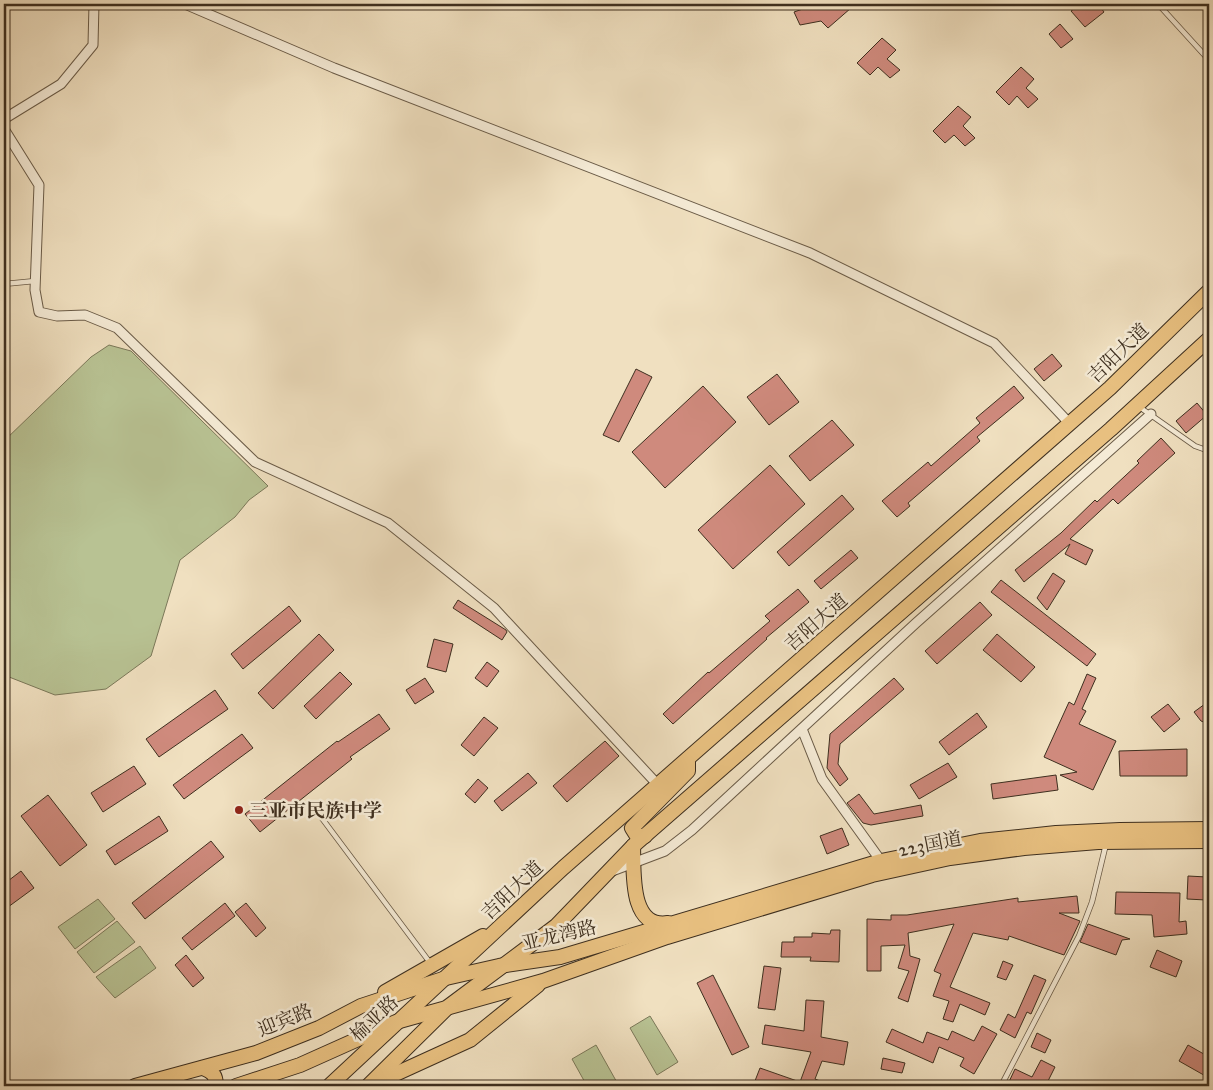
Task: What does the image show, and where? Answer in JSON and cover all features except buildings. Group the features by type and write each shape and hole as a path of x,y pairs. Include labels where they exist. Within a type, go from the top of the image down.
{"main road":[{"name":"吉阳大道","path":"446,978 658,785 1070,424 1209,291"},
{"path":"369,1086 449,1006 499,966 556,926 633,846 1137,405 1209,339"},
{"path":"646,836 637,836 632,828 688,771 688,759"},
{"name":"223国道","path":"678,922 881,861 980,841 1056,833 1209,829"},
{"name":"223国道","path":"667,937 872,875 950,858 1024,848 1107,842 1209,841"},
{"path":"633,846 637,904 648,920 659,925 678,922"},
{"name":"亚龙湾路","path":"446,978 499,966 560,957 678,922"},
{"path":"361,1006 504,924"},
{"name":"亚龙湾路","path":"449,1006 543,981 667,937"},
{"name":"迎宾路","path":"135,1086 265,1049 318,1028 361,1006 446,978"},
{"name":"榆亚路","path":"329,1086 396,1022 446,978"},
{"path":"369,1086 470,1040 543,981"},
{"path":"236,1086 300,1065 396,1022 449,1006"},
{"path":"203,1068 212,1072 216,1077 216,1086"},
{"path":"258,1078 272,1086"}],"street":[{"path":"4,119 61,84 93,45 94,4"},
{"path":"185,4 334,68 810,253 994,343 1070,424"},
{"path":"4,129 39,185 35,281 40,312 57,316 85,315 117,328 255,462 388,524 494,608 658,785"},
{"path":"607,873 634,864 665,850 692,830 916,623 1151,414"},
{"path":"802,729 822,780 881,861"}],"lane":[{"path":"1158,4 1209,60"},
{"path":"4,284 35,281"},
{"path":"1137,405 1195,446 1209,451"},
{"path":"312,805 432,965"},
{"path":"1000,1086 1079,936 1092,902 1107,842"}],"green space":[{"path":"109,345 131,351 268,486 249,500 235,517 180,560 151,656 106,689 55,695 4,675 4,441 91,357"},
{"path":"98,899 115,919 75,949 58,927"},
{"path":"117,921 135,942 94,973 77,952"},
{"path":"140,946 156,968 115,998 96,977"},
{"path":"650,1016 678,1062 657,1075 630,1028"},
{"path":"596,1045 619,1086 587,1086 572,1059"}],"place":[{"name":"三亚市民族中学","path":"239,810"}]}
